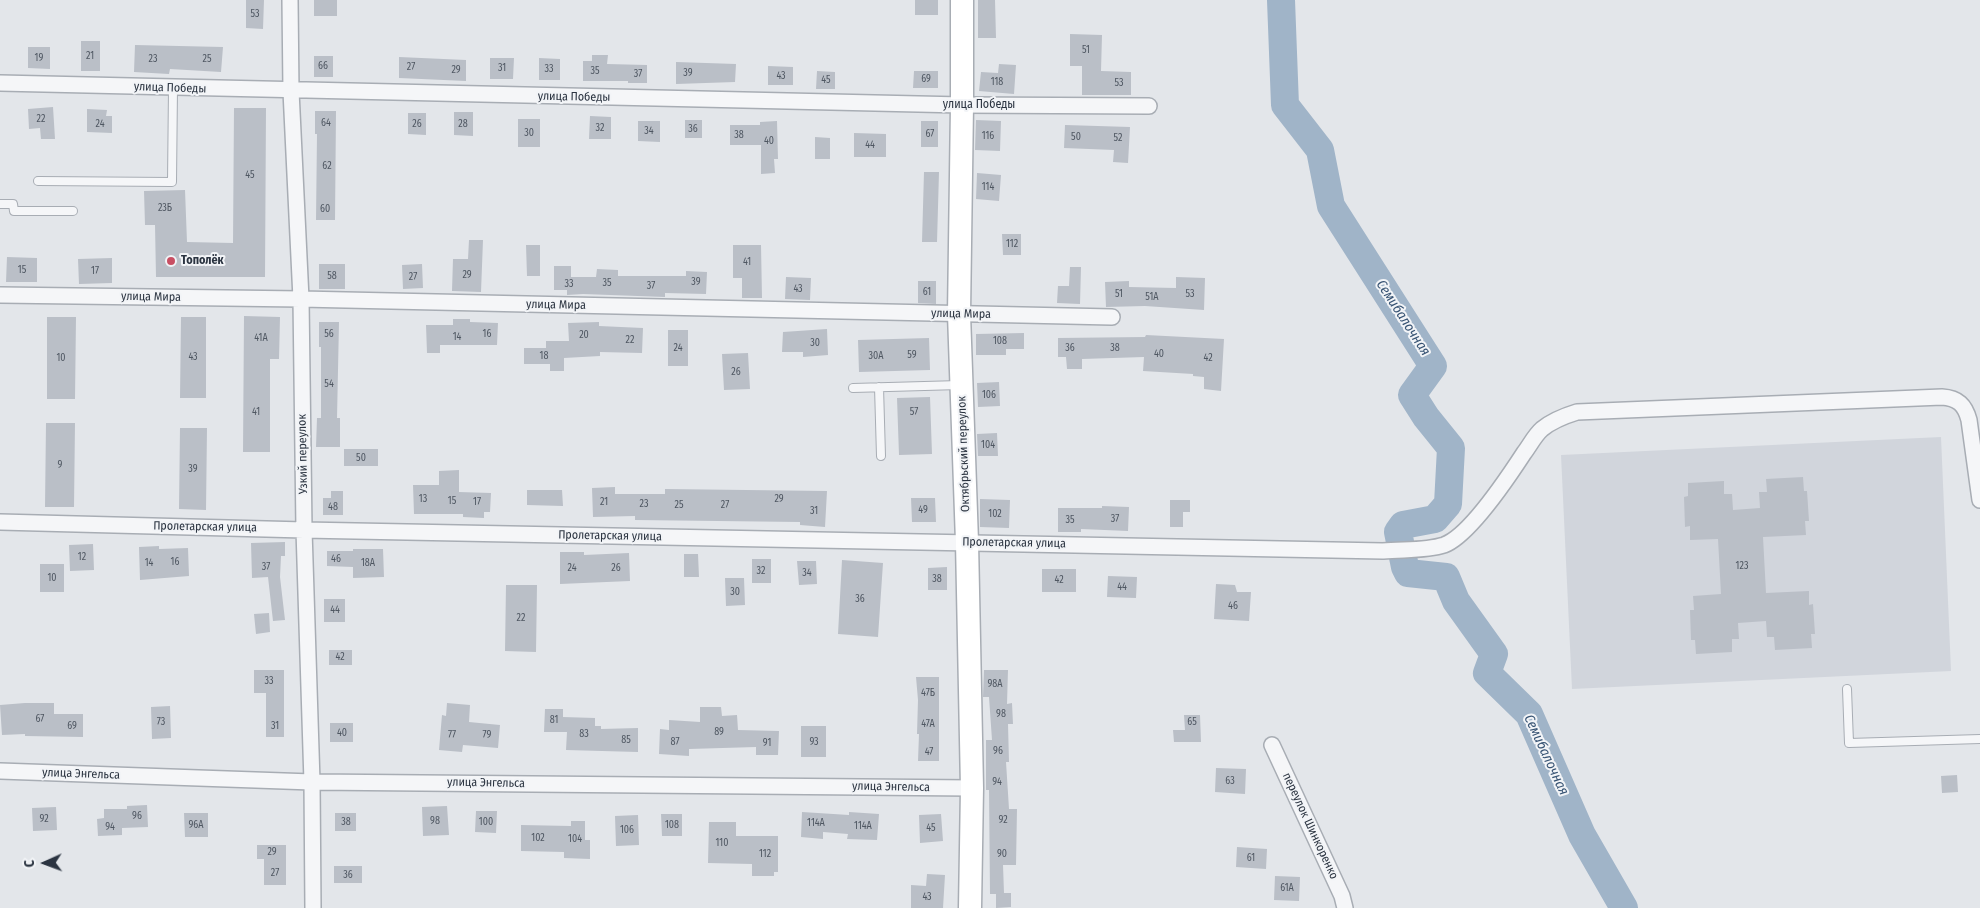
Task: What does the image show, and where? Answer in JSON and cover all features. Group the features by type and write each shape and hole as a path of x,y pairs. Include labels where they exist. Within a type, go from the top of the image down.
{"street":[{"name":"Узкий переулок","path":"290,0 291,91 301,299 304,530 312,782 313,908"},
{"name":"Октябрьский переулок","path":"962,0 959,314 967,542 972,788 970,908"},
{"name":"улица Победы","path":"0,83 962,105 1149,106"},
{"name":"улица Мира","path":"0,295 301,299 1112,317"},
{"name":"Пролетарская улица","path":"0,522 304,530 1383,551 1446,544 1458,537 1507,478 1541,430 1557,418 1577,412 1942,397 1952,398 1966,409 1980,500"},
{"name":"переулок Шинкоренко","path":"1272,745 1342,896 1345,908"},
{"name":"улица Энгельса","path":"0,771 312,782 972,788"}],"lane":[{"path":"38,181 172,182 173,88"},
{"path":"0,204 13,204 14,211 73,211"},
{"path":"854,388 962,385"},
{"path":"879,387 881,456"},
{"path":"1847,689 1849,742 1980,739"}],"shaded area":[{"path":"1941,437 1951,671 1572,689 1561,455"}],"building":[{"path":"246,0 264,0 263,29 246,28"},
{"path":"314,0 337,0 337,16 314,16"},
{"path":"915,0 938,0 938,15 915,15"},
{"path":"978,0 995,0 996,38 978,38"},
{"path":"1070,34 1102,35 1101,71 1131,72 1131,95 1082,95 1082,66 1070,66"},
{"path":"81,41 100,41 100,71 81,71"},
{"path":"135,45 223,47 221,72 170,69 169,74 134,72"},
{"path":"28,47 50,47 50,69 28,68"},
{"path":"592,55 608,55 607,64 647,65 647,83 583,81 583,61 592,61"},
{"path":"314,56 333,56 333,77 314,77"},
{"path":"399,57 466,60 466,81 399,78"},
{"path":"490,58 514,58 513,79 490,79"},
{"path":"539,58 560,59 560,80 539,80"},
{"path":"676,62 736,64 735,82 676,84"},
{"path":"999,64 1016,65 1014,94 979,91 981,72 998,73"},
{"path":"768,66 793,67 793,85 768,85"},
{"path":"817,71 835,72 835,89 816,89"},
{"path":"914,71 938,71 938,88 913,88"},
{"path":"53,107 55,139 41,139 40,128 29,129 28,109"},
{"path":"234,108 266,108 265,277 156,277 155,225 145,225 144,191 185,190 187,242 233,243"},
{"path":"87,109 107,110 106,116 112,116 112,133 87,132"},
{"path":"315,111 336,111 335,220 316,220 317,134 315,134"},
{"path":"454,112 473,112 473,136 454,135"},
{"path":"408,113 426,113 426,135 408,134"},
{"path":"590,116 611,117 611,139 589,139"},
{"path":"518,119 540,119 540,147 518,147"},
{"path":"685,120 702,120 702,138 685,138"},
{"path":"976,120 1001,121 1000,151 975,150"},
{"path":"638,121 660,121 660,142 638,141"},
{"path":"777,121 778,159 774,159 775,173 761,174 761,145 730,145 730,125 760,125 760,122"},
{"path":"921,121 938,121 938,147 921,147"},
{"path":"1065,125 1130,127 1128,163 1113,162 1114,150 1064,148"},
{"path":"854,133 886,134 886,157 854,157"},
{"path":"815,137 830,138 830,159 815,159"},
{"path":"924,172 939,172 937,242 922,242"},
{"path":"977,173 1001,175 999,201 976,199"},
{"path":"1002,234 1021,234 1021,255 1003,255"},
{"path":"469,240 483,240 481,292 452,291 453,259 468,259"},
{"path":"526,245 540,245 540,276 527,276"},
{"path":"733,245 761,245 762,298 742,298 742,278 733,278"},
{"path":"7,257 37,258 37,282 6,282"},
{"path":"112,258 112,283 79,284 78,259"},
{"path":"319,264 345,264 345,289 319,289"},
{"path":"422,264 423,288 403,289 402,265"},
{"path":"554,266 571,266 571,277 596,277 597,269 618,270 618,276 686,276 686,271 707,272 706,294 665,293 665,297 567,295 567,290 554,290"},
{"path":"1070,267 1081,267 1080,304 1057,303 1058,286 1069,286"},
{"path":"786,277 811,278 810,300 785,299"},
{"path":"1176,277 1205,278 1204,310 1145,306 1106,307 1105,282 1129,281 1129,287 1176,288"},
{"path":"918,281 936,281 936,304 918,303"},
{"path":"244,316 280,317 279,359 270,359 270,452 243,452"},
{"path":"47,317 76,317 75,399 47,399"},
{"path":"181,317 206,317 206,398 180,398"},
{"path":"453,319 470,319 470,322 498,323 497,345 440,345 440,353 427,353 426,325 453,325"},
{"path":"319,322 339,322 337,418 340,418 340,447 316,447 317,418 321,418"},
{"path":"599,322 599,326 643,328 642,353 600,352 600,356 564,358 564,371 550,371 550,364 524,364 524,348 546,348 546,341 569,341 568,323"},
{"path":"827,329 828,355 803,357 803,352 782,352 783,332"},
{"path":"668,330 688,330 688,366 668,366"},
{"path":"1024,333 1024,349 1006,349 1006,355 976,355 976,334"},
{"path":"1146,335 1224,339 1221,391 1204,389 1204,377 1193,376 1193,374 1143,371 1144,357 1082,359 1082,369 1067,369 1066,357 1058,357 1058,338 1145,337"},
{"path":"929,338 930,370 859,372 858,340"},
{"path":"748,353 750,389 724,390 722,354"},
{"path":"999,382 1000,406 978,407 977,383"},
{"path":"930,397 932,454 899,455 897,398"},
{"path":"46,423 75,423 74,507 45,507"},
{"path":"180,428 207,428 206,510 179,509"},
{"path":"997,433 998,456 978,456 977,434"},
{"path":"344,449 378,449 378,466 344,466"},
{"path":"459,470 459,492 491,493 490,512 484,512 484,518 463,517 463,514 414,514 413,485 439,485 439,471"},
{"path":"1803,477 1804,491 1807,491 1809,521 1805,521 1806,535 1763,537 1766,593 1809,591 1809,605 1813,604 1815,634 1811,634 1812,648 1775,650 1774,637 1767,637 1766,621 1738,623 1739,639 1732,639 1732,652 1696,654 1695,640 1691,640 1690,610 1694,610 1693,596 1721,594 1718,539 1690,540 1690,526 1685,527 1684,497 1688,496 1688,483 1724,481 1724,494 1732,494 1733,510 1760,508 1759,492 1767,492 1766,479"},
{"path":"615,487 615,494 665,494 665,489 827,491 825,527 800,525 800,522 635,520 635,516 593,517 592,488"},
{"path":"527,490 562,490 563,506 527,505"},
{"path":"331,491 343,491 343,515 323,515 323,498 331,498"},
{"path":"911,498 935,498 936,522 912,522"},
{"path":"980,499 1010,500 1009,528 980,527"},
{"path":"1170,500 1190,500 1190,512 1183,512 1183,527 1170,527"},
{"path":"1102,506 1129,507 1128,531 1081,529 1081,532 1058,532 1058,508 1102,508"},
{"path":"285,542 285,556 281,556 280,577 285,620 273,621 268,577 252,578 251,543"},
{"path":"93,544 94,570 70,571 69,545"},
{"path":"159,546 159,549 188,548 189,576 140,580 139,547"},
{"path":"353,549 383,549 384,577 353,578 353,567 327,566 327,551 353,551"},
{"path":"560,552 584,552 584,555 629,553 630,581 560,584"},
{"path":"684,554 698,554 699,577 684,577"},
{"path":"752,559 771,559 771,583 752,583"},
{"path":"842,560 883,563 878,637 838,634"},
{"path":"797,561 816,561 817,584 799,585"},
{"path":"40,564 64,564 64,592 40,592"},
{"path":"947,567 947,590 928,590 928,568"},
{"path":"1042,569 1076,569 1076,592 1042,592"},
{"path":"1108,576 1137,577 1136,598 1107,597"},
{"path":"725,578 744,578 745,605 726,606"},
{"path":"1216,584 1235,585 1237,592 1251,592 1249,621 1214,619"},
{"path":"506,585 537,585 536,652 505,651"},
{"path":"324,599 345,599 345,622 324,622"},
{"path":"269,613 270,632 256,634 254,614"},
{"path":"329,650 352,650 352,665 329,665"},
{"path":"254,670 284,670 284,737 266,737 266,693 254,693"},
{"path":"984,670 1008,670 1007,704 1012,703 1013,724 1008,724 1009,762 1006,762 1009,809 1017,809 1016,865 1003,865 1004,893 1011,893 1011,907 996,908 996,894 990,894 989,790 986,790 986,740 992,740 989,697 983,697"},
{"path":"916,677 939,677 939,761 918,761 919,734 917,734 918,700"},
{"path":"54,703 54,714 83,714 83,737 25,736 25,734 2,735 0,705"},
{"path":"447,703 470,705 469,722 500,725 498,748 463,745 462,752 439,750 442,715 446,716"},
{"path":"170,706 171,738 152,739 151,707"},
{"path":"700,707 721,707 722,716 737,715 738,730 779,731 778,755 756,755 756,747 689,749 689,756 659,754 660,729 669,730 669,720 700,722"},
{"path":"545,709 563,709 563,717 595,718 595,726 601,726 601,729 638,728 638,752 566,750 567,732 544,732"},
{"path":"1184,715 1200,715 1201,742 1174,742 1173,730 1185,730"},
{"path":"330,723 353,723 353,742 330,742"},
{"path":"801,726 826,726 826,757 801,757"},
{"path":"1216,768 1246,769 1245,794 1215,792"},
{"path":"1957,775 1958,792 1942,793 1941,776"},
{"path":"147,805 148,827 122,828 122,835 98,836 97,819 104,818 104,809 127,809 127,806"},
{"path":"447,806 449,835 423,836 422,807"},
{"path":"56,807 57,830 33,831 32,808"},
{"path":"476,811 497,811 496,833 475,832"},
{"path":"802,812 849,815 849,812 879,814 877,840 847,839 848,834 823,832 823,839 801,837"},
{"path":"184,813 208,813 208,837 185,837"},
{"path":"335,813 356,813 356,831 335,831"},
{"path":"661,814 682,814 682,836 662,836"},
{"path":"941,814 943,841 920,843 919,815"},
{"path":"638,815 639,845 616,846 615,816"},
{"path":"571,821 585,821 585,840 590,840 590,859 564,858 564,852 521,851 521,825 571,826"},
{"path":"709,822 736,822 736,836 778,836 778,872 774,872 774,876 752,876 752,864 708,863"},
{"path":"257,845 286,845 286,885 264,885 264,859 257,859"},
{"path":"1237,847 1267,849 1266,869 1236,867"},
{"path":"334,866 362,866 362,883 334,883"},
{"path":"927,874 945,875 943,908 911,908 911,885 926,886"},
{"path":"1275,876 1300,877 1299,901 1274,900"}],"waterway":[{"name":"Семибалочная","path":"1281,0 1285,105 1320,150 1331,206 1433,366 1412,395 1426,417 1451,448 1448,504 1435,519 1403,525 1398,532 1405,567 1408,573 1446,577 1456,601 1494,654 1487,673 1529,714 1582,835 1624,908"}],"place":[{"name":"Тополёк","path":"171,261"}]}
